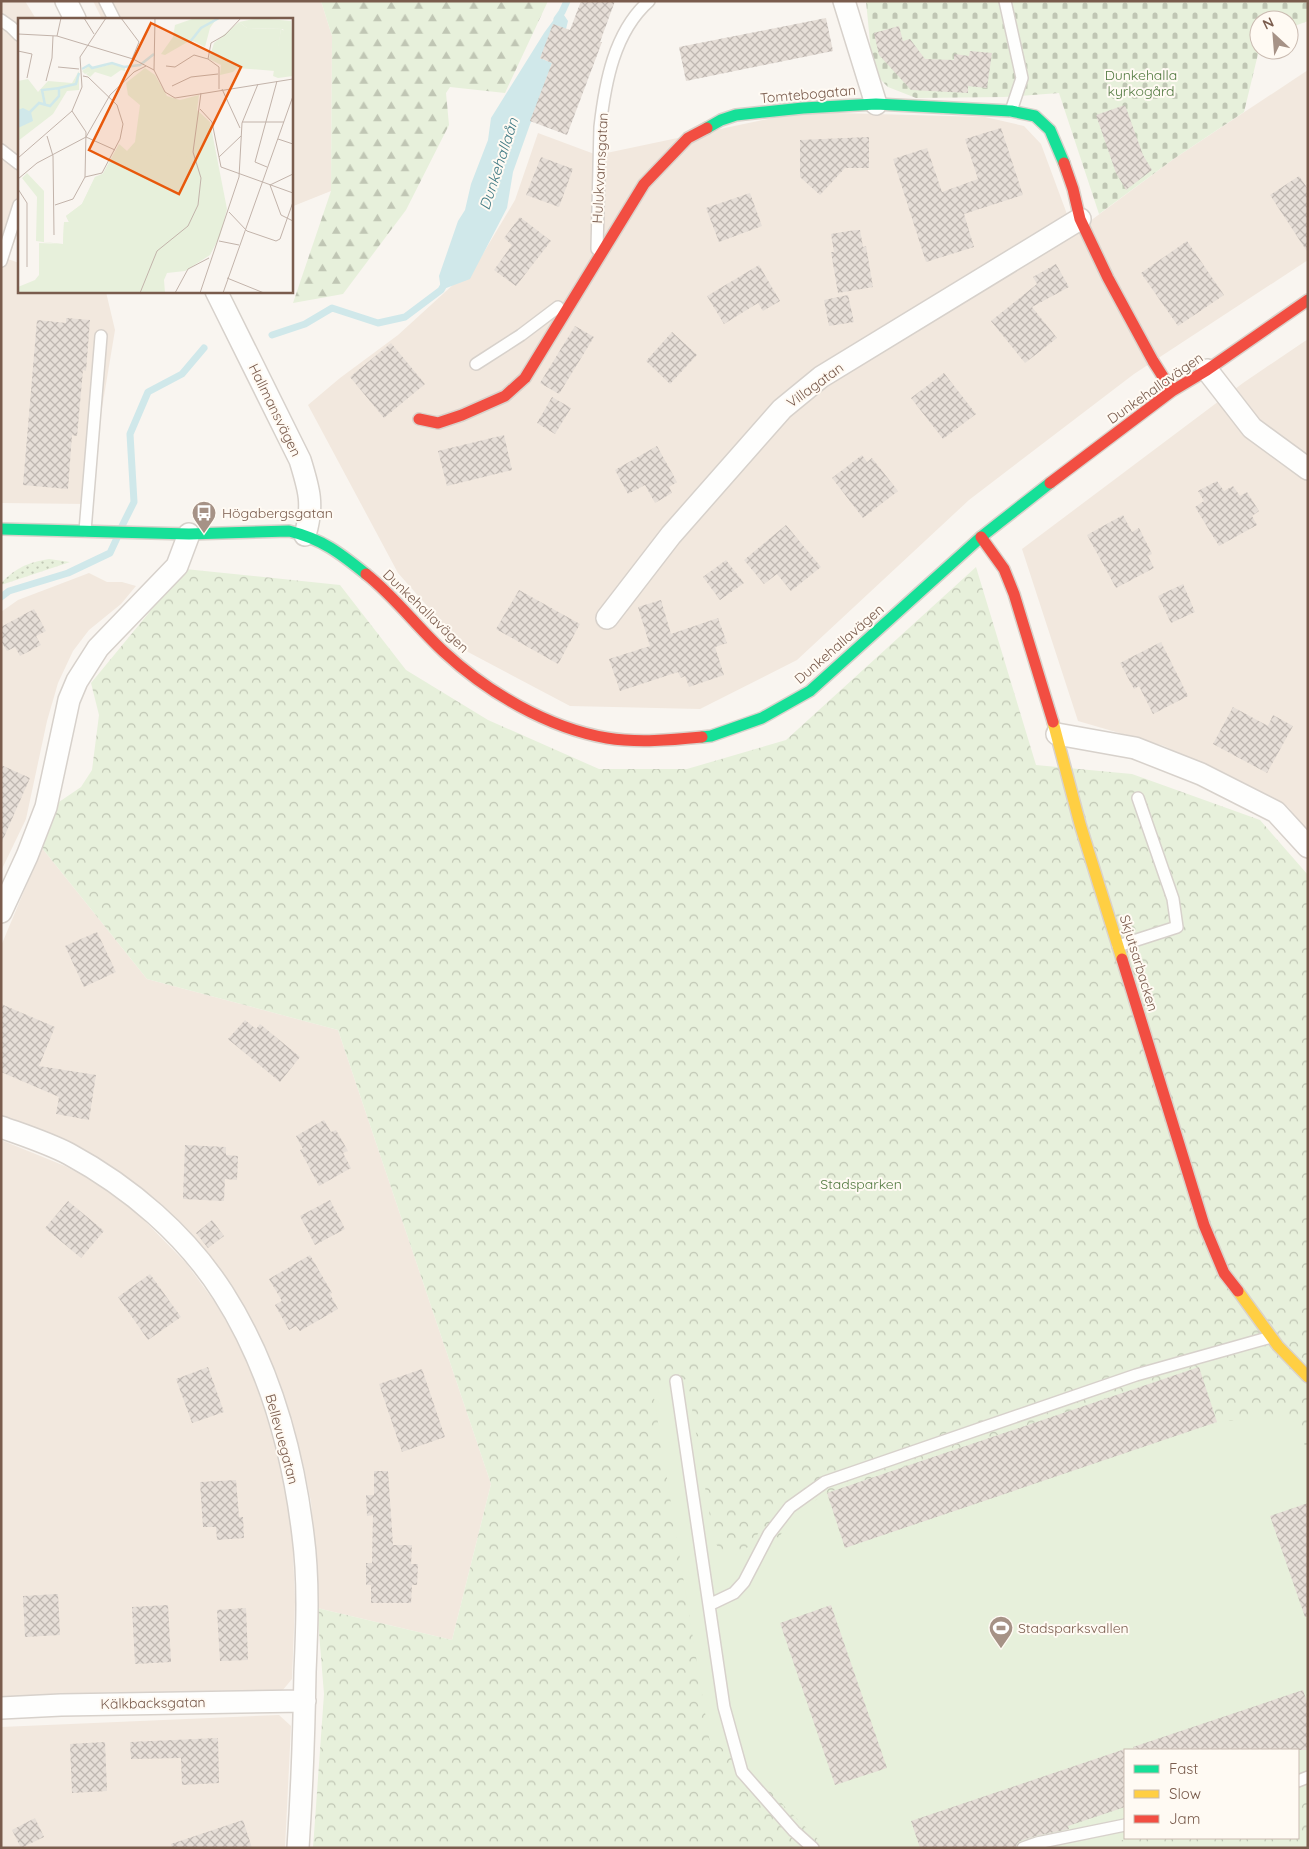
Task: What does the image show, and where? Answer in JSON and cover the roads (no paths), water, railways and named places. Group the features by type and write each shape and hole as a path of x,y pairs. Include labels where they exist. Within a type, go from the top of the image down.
{"street":[{"path":"66,1 74,18"},
{"path":"844,1 876,104"},
{"name":"Tomtebogatan","path":"419,419 438,423 505,396 525,378 644,184 688,138 721,120 736,116 803,108 876,104 1011,111 1035,116 1050,130 1073,189 1080,219 1108,278 1153,361 1172,391"},
{"name":"Villagatan","path":"607,618 671,535 782,409 821,377 1080,219"},
{"name":"Hallmansvägen","path":"216,292 300,460 311,501 310,519 305,535"},
{"name":"Dunkehallavägen","path":"1,529 188,534 289,531 305,535 338,551 376,581 445,653 497,694 558,725 606,738 665,741 711,736 762,718 810,691 981,538 1072,465 1172,391 1207,370 1308,300"},
{"path":"1207,370 1252,428 1308,469"},
{"path":"1,912 27,856 46,807 69,700 76,681 98,648 115,628 135,611 177,566 188,534"},
{"name":"Skjutsarbacken","path":"981,538 1004,569 1014,594 1057,734 1080,824 1207,1233 1224,1273 1278,1346 1308,1377"},
{"path":"1057,734 1135,748 1201,774 1276,812 1308,847"},
{"name":"Bellevuegatan","path":"1,1127 68,1154 113,1182 155,1214 189,1247 212,1277 223,1293 249,1341 276,1408 288,1453 303,1536 307,1616 298,1848"},
{"name":"Kälkbacksgatan","path":"1,1708 61,1705 304,1701"}],"lane":[{"path":"104,1 113,18"},
{"path":"1005,1 1022,78 1011,111"},
{"name":"Hulukvarnsgatan","path":"599,256 596,247 602,108 616,50 627,26 645,2"},
{"path":"1,20 11,26 18,34"},
{"path":"1,150 18,163"},
{"path":"1,262 18,208"},
{"path":"476,364 546,317 582,286"},
{"path":"84,531 101,336"},
{"path":"1118,946 1178,927 1173,899 1138,798"},
{"path":"709,1605 734,1593 744,1582 769,1534 790,1506 825,1482 1136,1376 1283,1334"},
{"path":"676,1381 724,1707 742,1772 794,1831 813,1848"},
{"path":"1023,1848 1037,1843 1124,1825"}],"water":[{"path":"562,12 568,21 566,29 540,58 552,63 513,172 507,208 470,279 441,290 439,276 458,221 465,210 471,184 488,140 491,118 544,33 558,14"}],"waterway":[{"name":"Dunkehallaån","path":"557,19 567,1"},
{"name":"Dunkehallaån","path":"272,335 305,324 332,308 378,323 405,317 441,290 445,283"},
{"name":"Dunkehallaån","path":"122,526 134,502 130,434 148,392 182,374 204,348"},
{"name":"Dunkehallaån","path":"1,597 9,591 68,573 110,553 117,538"}],"place":[{"name":"Högabergsgatan","path":"204,534"},
{"name":"Stadsparksvallen","path":"1001,1649"}],"park label":[{"name":"Dunkehalla kyrkogård","path":"1141,84"},
{"name":"Stadsparken","path":"861,1184"}]}
